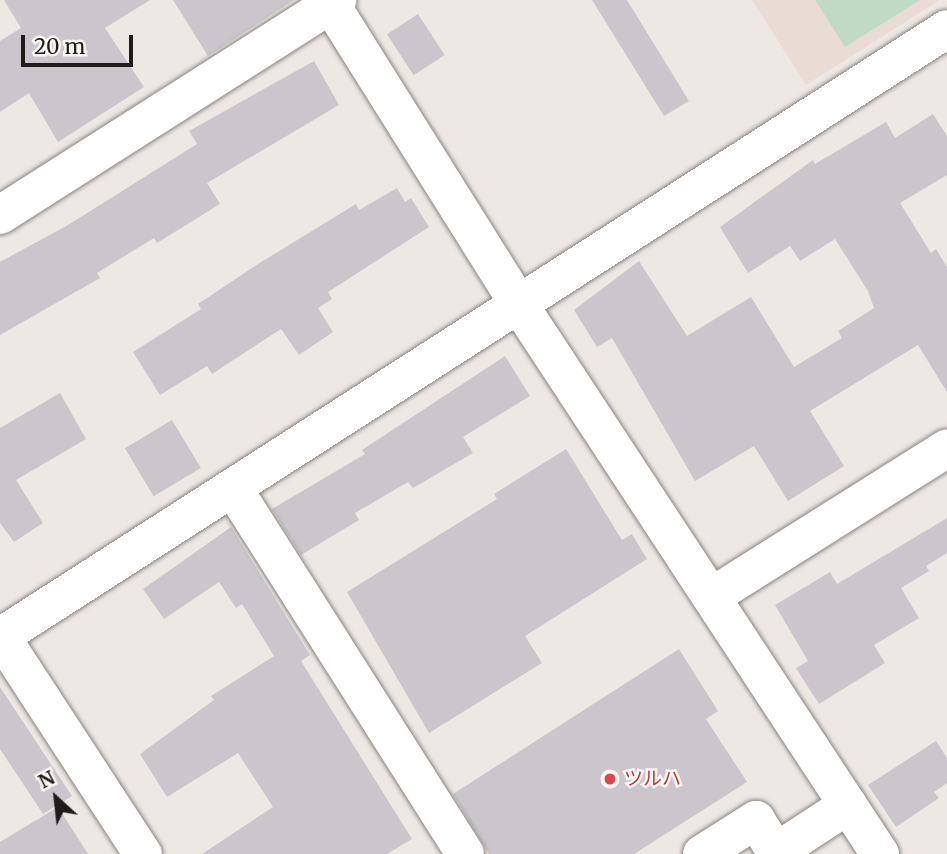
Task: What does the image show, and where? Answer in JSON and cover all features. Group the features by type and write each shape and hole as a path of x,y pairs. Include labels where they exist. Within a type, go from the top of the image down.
{"street":[{"path":"0,215 332,1 520,306 714,595 880,854"},
{"path":"143,854 0,636 520,306 947,29"},
{"path":"714,595 947,448"},
{"path":"233,488 464,854"},
{"path":"702,854 756,820 776,852 848,805"}],"shaded area":[{"path":"752,0 940,0 806,85"}],"green space":[{"path":"815,0 920,0 845,47"}],"building":[{"path":"4,0 150,0 105,28 144,87 58,142 29,93 0,112 0,41 21,28"},
{"path":"173,0 294,0 208,56"},
{"path":"592,0 627,0 689,101 664,116"},
{"path":"418,14 445,55 414,75 387,34"},
{"path":"314,61 339,105 207,183 220,204 157,243 154,238 97,273 100,278 0,335 0,262 68,225 197,144 189,131"},
{"path":"933,114 947,136 947,175 900,203 931,253 936,249 947,267 947,392 918,345 810,411 844,466 788,501 754,446 695,481 612,338 597,347 574,310 639,261 687,336 751,297 794,367 842,338 838,331 874,308 868,291 835,239 800,261 790,246 748,273 720,227 813,160 815,164 886,122 895,138"},
{"path":"397,188 405,202 411,198 429,227 328,292 332,299 318,308 333,332 299,355 281,329 212,374 207,366 160,395 133,352 201,309 198,304 258,264 356,204 359,210"},
{"path":"505,356 530,396 463,437 473,453 413,488 408,482 355,513 359,520 301,555 272,509 365,454 362,450"},
{"path":"60,393 86,439 16,480 43,523 14,542 0,523 0,428"},
{"path":"172,420 201,468 154,496 125,448"},
{"path":"566,449 622,540 632,534 647,559 525,636 542,663 429,733 347,592 497,499 494,494"},
{"path":"947,518 947,553 926,566 929,571 901,588 919,618 874,645 885,663 819,704 796,668 808,661 775,605 830,572 837,584"},
{"path":"231,527 310,655 301,661 412,839 387,854 202,854 273,807 238,753 167,797 140,754 214,700 211,696 274,656 242,604 236,608 219,582 164,619 143,589"},
{"path":"679,649 718,711 706,719 747,782 634,854 489,854 453,794"},
{"path":"0,687 72,796 43,814 0,749"},
{"path":"936,741 947,758 947,783 934,792 939,798 896,827 868,785"},
{"path":"58,807 88,854 0,854 0,842"}],"place":[{"name":"ツルハ","path":"610,779"}]}
